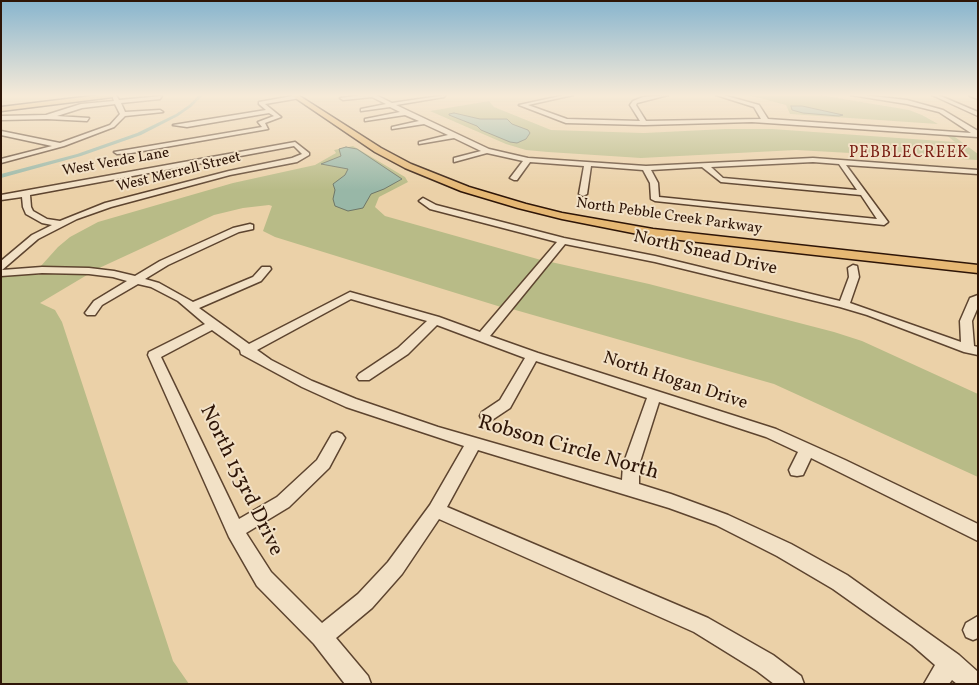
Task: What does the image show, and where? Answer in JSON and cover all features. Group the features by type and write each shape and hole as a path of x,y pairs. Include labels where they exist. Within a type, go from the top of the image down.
{"main road":[{"name":"North Pebble Creek Parkway","path":"350,127 378,150 422,173 474,192 562,216 653,233 895,260"},
{"name":"North Pebble Creek Parkway","path":"352,127 411,158 440,170 517,196 560,207 643,222 977,262"},
{"path":"895,260 919,258 977,262"}],"street":[{"path":"1,161 62,145 109,127"},
{"path":"117,152 131,151 254,127"},
{"path":"394,128 399,127"},
{"path":"435,127 487,151 528,160 588,165 646,168 782,160 840,161 978,172"},
{"path":"863,127 978,134"},
{"path":"967,127 978,134"},
{"path":"1,133 62,145"},
{"path":"421,143 454,136"},
{"name":"West Verde Lane","path":"1,198 295,144 307,154"},
{"path":"457,160 487,151"},
{"name":"West Merrell Street","path":"1,267 34,237 58,224 108,205 229,174 294,160 307,154"},
{"path":"514,178 528,160"},
{"path":"646,168 654,184 655,199 884,222 840,161"},
{"path":"583,194 588,165"},
{"path":"704,166 722,180 863,193"},
{"path":"26,193 29,212 45,221 58,224"},
{"name":"North Snead Drive","path":"423,201 433,207 563,241 655,259 844,305 973,350"},
{"path":"91,314 98,303 164,263 236,230 250,226"},
{"path":"483,337 563,241"},
{"path":"844,305 854,277 853,268"},
{"path":"191,307 257,279 266,269"},
{"name":"Robson Circle North","path":"1,273 42,270 89,271 136,280 164,289 191,307 246,351 287,374 351,403 385,416 700,511 784,550 857,593 951,663 975,684"},
{"name":"North Hogan Drive","path":"246,351 350,295 435,320 533,356 771,433 978,533"},
{"path":"973,350 966,321 977,298"},
{"path":"364,377 403,351 435,320"},
{"name":"North 153rd Drive","path":"213,325 154,355 236,531 264,579 321,637 360,684"},
{"path":"486,416 505,404 533,356"},
{"path":"630,489 631,465 655,394"},
{"path":"236,531 283,502 324,464 337,438"},
{"path":"321,637 365,601 395,568 436,510 474,443"},
{"path":"798,470 807,449"},
{"path":"436,510 701,624 792,684"},
{"path":"935,684 951,663"}],"green space":[{"path":"467,127 543,127 551,130 644,133 772,129 955,142 945,134 951,134 978,154 978,160 796,150 641,158 526,150 506,144"},
{"path":"353,146 405,177 408,182 379,197 375,207 385,216 541,260 501,307 275,237 263,231 272,206 269,205 243,208 214,215 97,269 40,267 70,237 98,222 233,183 315,165 336,153 334,150"},
{"path":"551,262 649,284 834,332 862,341 978,394 978,477 774,384 512,309"},
{"path":"87,275 40,303 55,310 62,322 173,661 189,684 1,684 1,276"}],"shaded area":[{"path":"478,127 520,127 528,130 530,133 526,139 517,143 481,130"},
{"path":"346,147 357,149 402,179 371,194 363,208 348,211 335,206 333,184 345,175 348,169 321,164 341,156 339,149"}],"waterway":[{"path":"1,176 79,155 139,134 153,127"}],"district":[{"name":"PEBBLECREEK","path":"909,154"}]}
